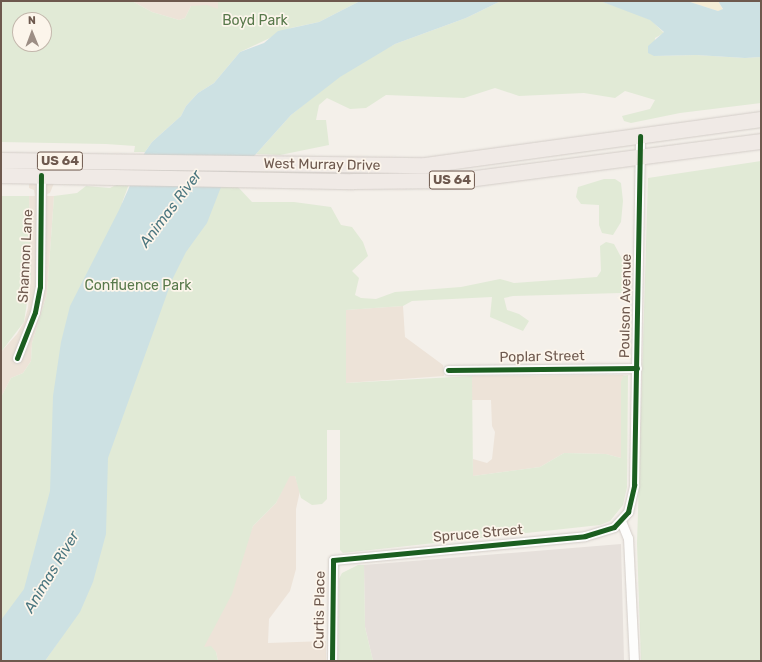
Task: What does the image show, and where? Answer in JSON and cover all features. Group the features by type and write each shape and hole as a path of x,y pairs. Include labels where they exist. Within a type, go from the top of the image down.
{"highway":[{"name":"US 64","path":"640,136 761,119"},
{"name":"West Murray Drive","path":"1,160 273,165 433,164 640,136"},
{"name":"US 64","path":"640,158 761,141"},
{"name":"West Murray Drive","path":"1,175 460,180 640,158"}],"street":[{"name":"Poulson Avenue","path":"621,521 628,512 634,486 640,136"},
{"name":"Shannon Lane","path":"16,358 35,312 40,287 41,175"},
{"name":"Poplar Street","path":"448,370 637,368"},
{"name":"Spruce Street","path":"333,560 585,536 607,531 621,521"},
{"path":"621,521 628,538 634,661"},
{"name":"Curtis Place","path":"332,661 333,560"}],"shaded area":[{"path":"132,1 218,1 218,10 191,6 185,18 179,20 152,12"},
{"path":"29,182 54,183 50,193 47,194 47,196 54,196 47,294 32,343 31,361 23,373 11,378 1,397 1,352 17,334 24,322 28,308 31,276 29,196 35,196 34,190 29,188"},
{"path":"403,306 405,337 443,365 444,376 346,383 345,310"},
{"path":"626,375 623,376 621,458 606,454 564,453 540,467 473,476 473,459 487,463 492,459 495,432 492,426 491,400 472,400 472,376"},
{"path":"289,476 295,476 300,491 296,509 296,569 290,591 269,619 268,643 326,641 326,661 218,661 216,652 203,647 253,526 276,503"},
{"path":"621,544 624,661 373,661 365,627 364,565"}],"green space":[{"name":"Boyd Park","path":"1,1 132,1 152,12 179,20 185,18 191,6 207,5 218,9 218,1 360,1 319,22 291,28 240,52 214,83 198,93 186,106 181,116 152,142 145,152 134,152 135,146 1,142"},
{"path":"501,1 600,1 632,12 651,20 664,33 655,38 654,56 696,55 745,58 761,57 761,103 680,113 631,123 624,121 622,116 650,109 655,100 625,91 615,98 584,93 519,96 495,88 464,98 386,95 366,108 350,109 327,98 319,105 316,120 326,120 329,145 280,155 256,154 291,115 333,81 370,57 395,44 466,18"},
{"path":"761,161 761,661 641,661 637,544 648,178"},
{"path":"604,179 615,179 621,183 623,201 621,222 613,235 602,233 599,225 599,205 581,204 576,197 578,187"},
{"name":"Confluence Park","path":"118,184 129,184 122,203 221,187 238,187 252,202 294,202 331,207 341,225 352,227 363,242 368,256 352,271 359,278 355,295 361,298 376,299 395,292 461,287 500,279 514,283 597,277 601,271 600,246 606,242 614,244 628,270 627,290 621,293 513,296 504,298 507,310 519,314 529,321 523,331 490,317 492,297 412,301 403,306 346,310 346,383 472,376 473,476 540,467 564,453 606,454 621,458 621,382 623,376 628,375 627,487 623,505 610,521 600,525 343,553 340,550 340,430 327,430 327,499 322,504 312,505 301,498 295,476 290,476 276,503 253,526 232,594 204,647 211,646 216,652 218,661 45,661 61,638 1,661 1,397 11,378 23,373 31,361 32,343 47,294 54,196 77,193 86,186 110,188"},
{"path":"1,196 29,196 31,276 24,322 1,352"},
{"path":"358,565 364,565 365,627 373,661 338,661 339,579 342,573"}],"sand":[{"path":"687,1 718,1 723,10 718,11"}],"water":[{"name":"Animas River","path":"360,1 501,1 466,18 395,44 340,77 291,115 256,154 221,187 207,223 186,252 172,280 108,458 106,534 93,582 80,612 45,661 1,661 1,620 24,589 50,491 53,396 61,342 70,306 119,210 145,152 152,142 181,116 186,106 198,93 214,83 240,52 264,43 278,31 319,22"},
{"path":"600,1 687,1 718,11 723,9 718,1 761,1 761,57 745,58 696,55 654,56 648,53 648,46 664,32 650,20"}],"cycle path":[{"path":"332,661 333,560 585,536 614,527 628,512 634,485 640,136"},
{"path":"17,358 35,312 40,287 41,175"},
{"path":"448,370 637,368"}]}
